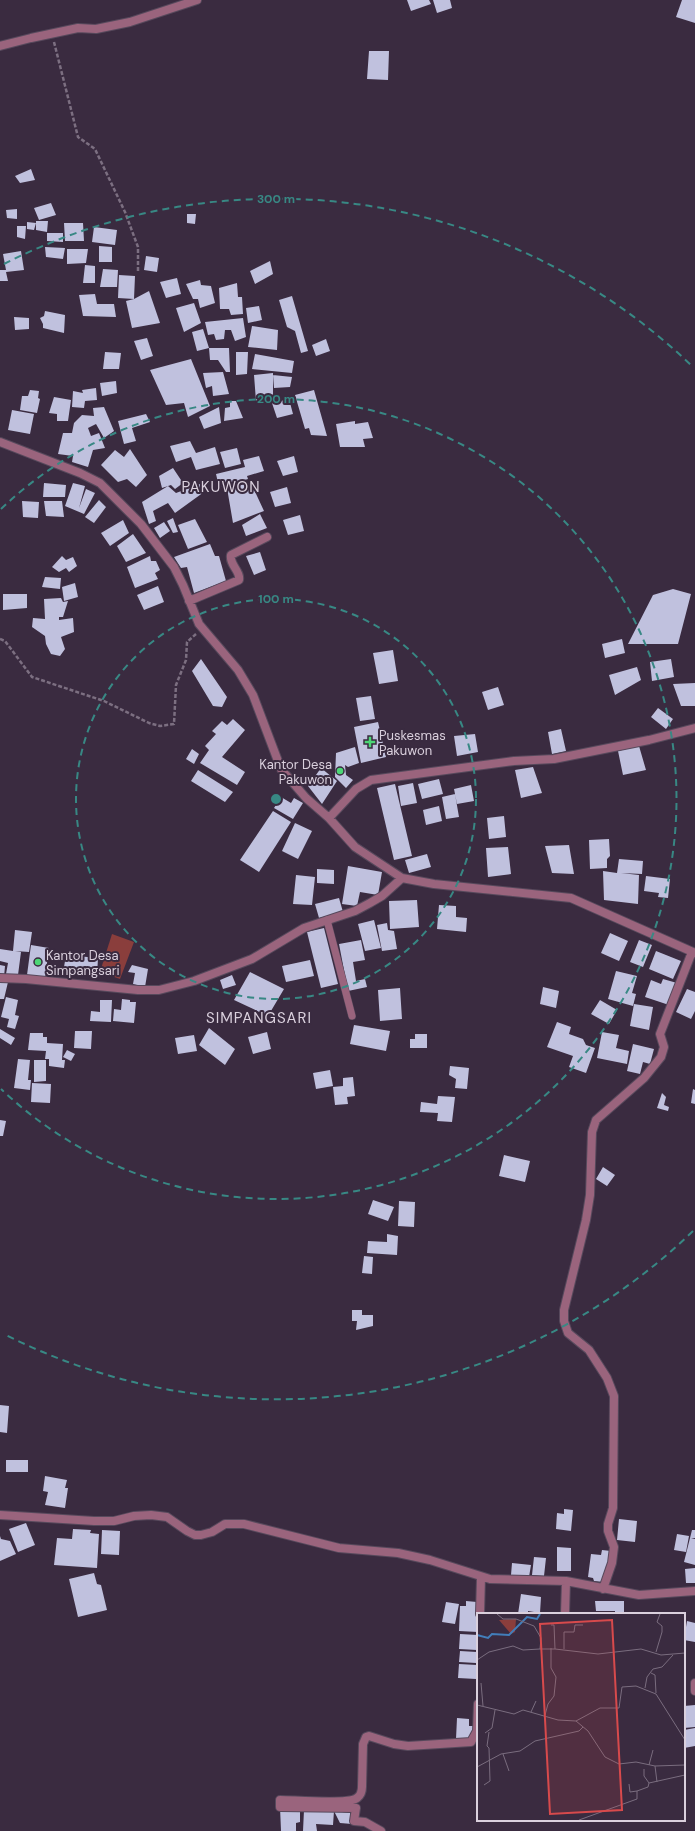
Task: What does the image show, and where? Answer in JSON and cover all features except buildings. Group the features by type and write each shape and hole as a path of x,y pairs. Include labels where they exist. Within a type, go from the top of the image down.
{"street":[{"path":"0,46 78,28 96,29 130,22 197,0"},
{"path":"0,442 80,473 100,483 141,524 174,567 183,585 193,613 202,628 238,670 253,695 281,769 306,798 329,818 355,847 402,878 434,884 570,898 694,953 660,1034 664,1047 661,1056 644,1078 596,1120 592,1132 590,1195 586,1220 564,1310 564,1321 568,1332 589,1350 607,1378 614,1396 613,1508 608,1524 608,1531 614,1547 612,1563 604,1589"},
{"path":"189,601 239,580 239,574 230,560 231,555 267,537"},
{"path":"329,818 356,789 371,780 514,761 554,759 649,740 695,728"},
{"path":"0,978 26,979 138,990 159,990 194,981 252,959 304,928 355,911 370,903 382,896 402,878"},
{"path":"0,1515 114,1521 151,1515 167,1517 195,1535 212,1532 225,1524 244,1524 339,1548 398,1553 430,1560 490,1579 517,1581 566,1581 604,1589 639,1594 695,1592"},
{"path":"480,1613 481,1577"},
{"path":"565,1613 566,1581"},
{"path":"695,1683 695,1691"},
{"path":"381,1831 365,1822 354,1821 356,1808 280,1807 280,1800 346,1802 357,1798 361,1794 363,1744 366,1737 370,1736 394,1744 408,1746 471,1742 477,1731"}],"lane":[{"path":"327,920 352,1016"}],"path":[{"path":"51,35 78,136 95,149 125,212 138,247 138,273"},
{"path":"0,639 5,642 32,677 104,701 149,723 160,726 174,724 176,685 186,660 187,642 202,628"}],"shaded area":[{"path":"112,934 134,942 120,979 100,972"}],"place":[{"name":"Puskesmas Pakuwon","path":"370,742"},
{"name":"Kantor Desa Pakuwon","path":"340,771"},
{"name":"Kantor Desa Simpangsari","path":"38,962"}],"district":[{"name":"PAKUWON","path":"221,487"},
{"name":"SIMPANGSARI","path":"259,1018"}]}
